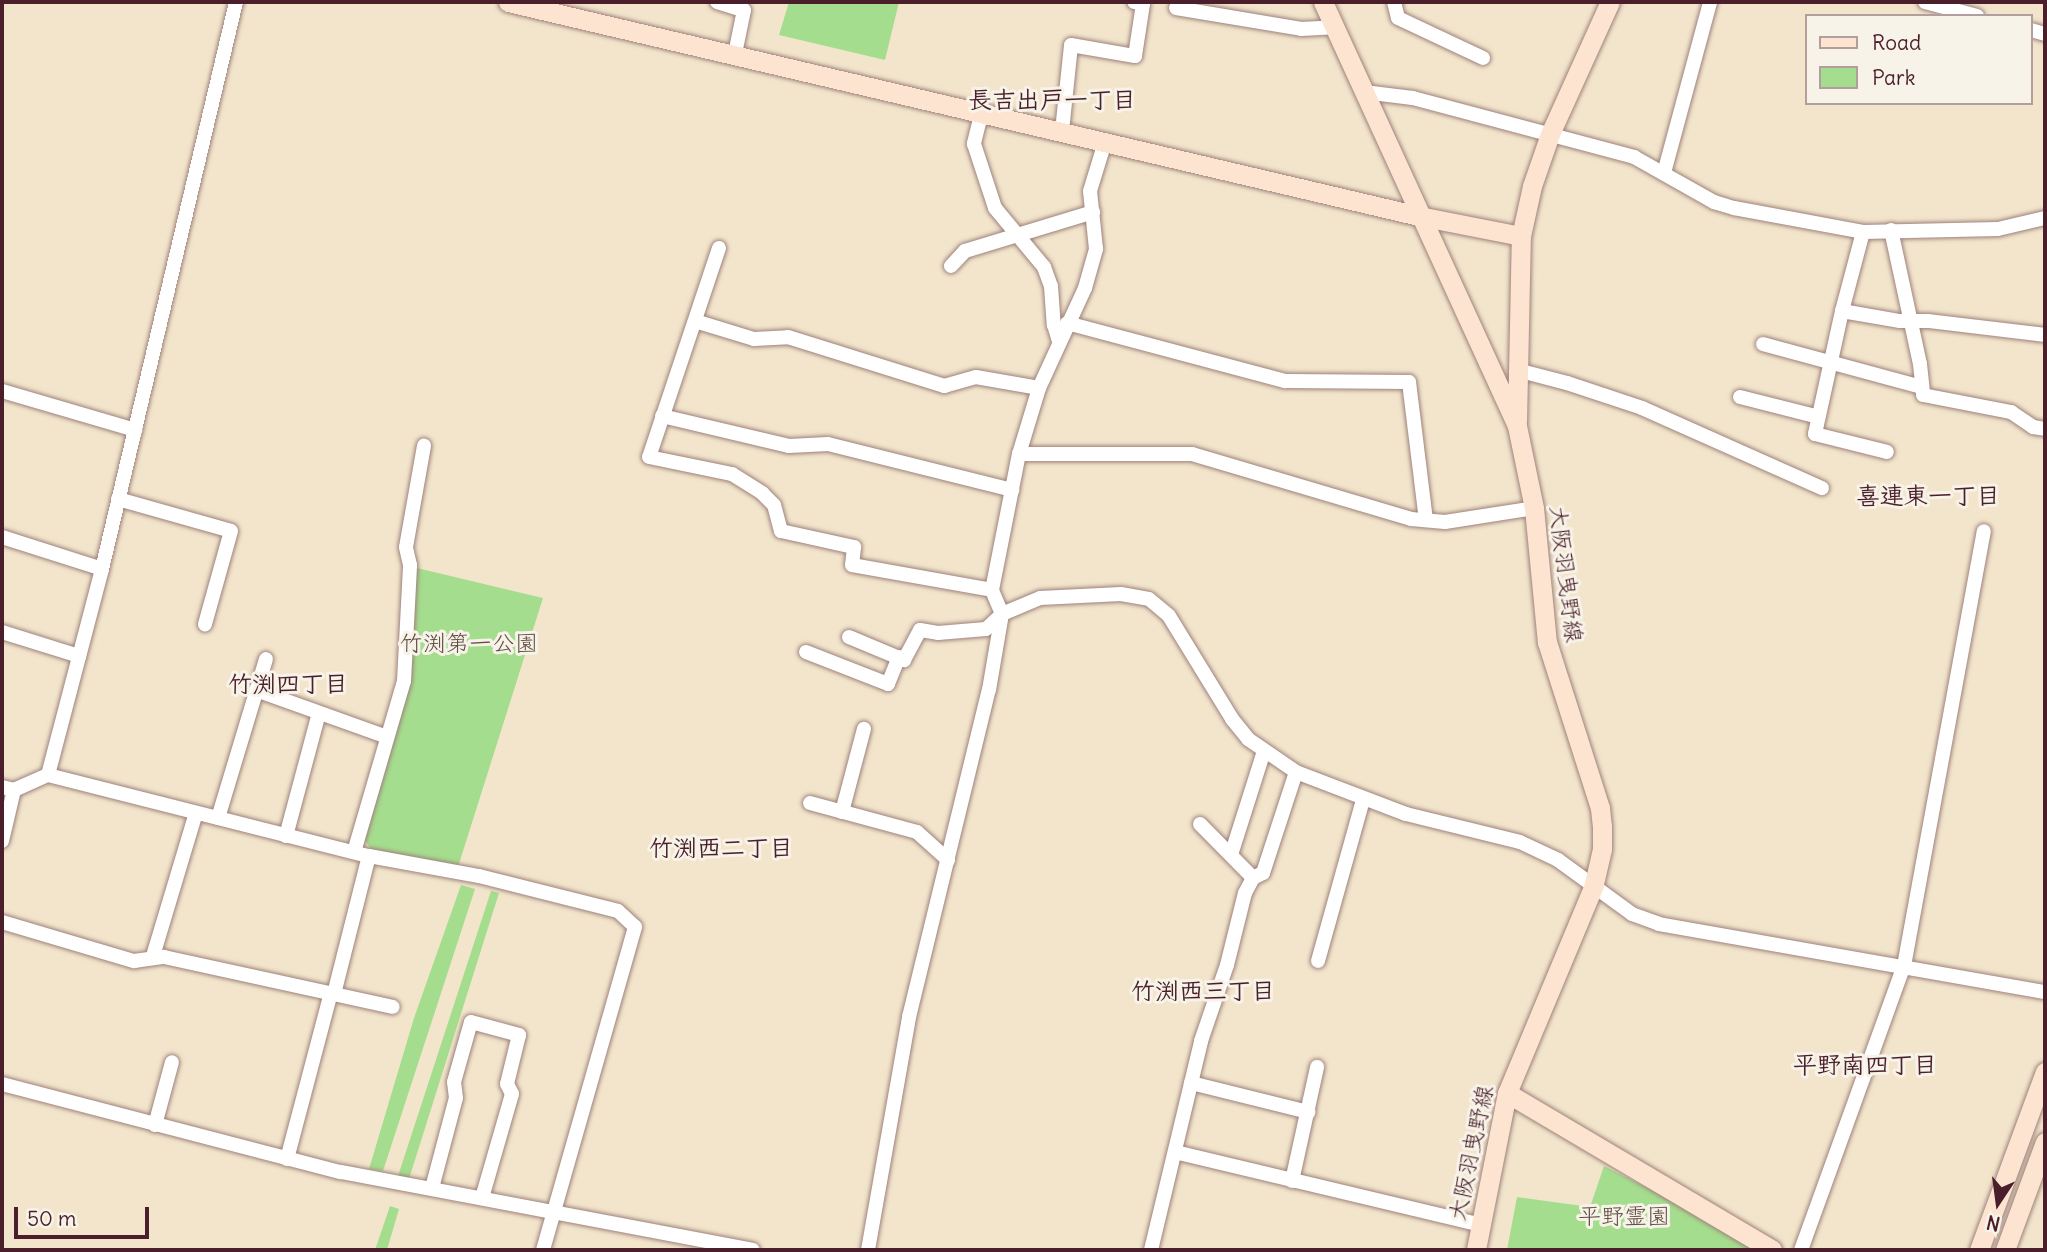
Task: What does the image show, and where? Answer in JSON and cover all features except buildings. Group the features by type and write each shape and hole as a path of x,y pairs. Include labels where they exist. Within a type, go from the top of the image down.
{"street":[{"path":"48,775 102,569 236,2"},
{"path":"508,2 982,111 1419,216 1521,236"},
{"path":"718,2 744,10 736,54"},
{"path":"1062,131 1071,45 1135,56 1143,4 1134,2"},
{"name":"大阪羽曳野線","path":"1323,2 1517,426 1534,508 1547,642 1600,808 1602,849 1594,884 1507,1093 1476,1250"},
{"path":"1394,2 1398,18 1483,58"},
{"path":"1517,426 1521,236 1532,186 1550,134 1610,2"},
{"path":"1664,173 1710,2"},
{"path":"1925,2 1970,14"},
{"path":"1177,8 1301,29 1334,27"},
{"path":"1364,92 1413,98 1634,157 1714,202 1734,208 1863,232 1998,229 2045,218"},
{"path":"982,111 974,144 995,208 1044,267 1051,286 1054,325 1059,341"},
{"path":"868,1250 909,1017 989,691 1003,614 992,590 1019,454 1039,388 1084,288 1096,249 1090,191 1105,142"},
{"path":"951,266 965,251 1093,212"},
{"path":"1891,230 1911,321 1923,396 2011,412 2034,427 2045,429"},
{"path":"1863,232 1842,311 1815,434 1887,452"},
{"path":"719,248 649,457 732,474 762,493 774,505 781,531 854,547 852,565 992,590"},
{"path":"1842,311 2045,335"},
{"path":"695,321 754,339 788,337 944,386 976,377 1039,388"},
{"path":"1067,323 1285,381 1409,382 1426,520"},
{"path":"1763,344 1921,387"},
{"path":"1517,370 1567,383 1642,408 1822,488"},
{"path":"2,391 135,430"},
{"path":"1740,397 1819,416"},
{"path":"662,416 789,446 828,444 1012,490"},
{"path":"354,852 404,681 410,565 406,547 424,446"},
{"path":"1019,454 1192,454 1411,519 1445,522 1534,508"},
{"path":"118,499 231,531 205,624"},
{"path":"1801,1250 1904,966 1984,531"},
{"path":"2,537 102,569"},
{"path":"849,636 904,660 920,631 938,633 986,629 1003,614 1040,598 1121,594 1149,599 1169,616 1232,719 1248,739 1296,772 1363,800 1435,823 1520,842 1558,860 1632,914 1659,925 2045,992"},
{"path":"2,632 79,656"},
{"path":"806,652 888,684 899,656"},
{"path":"218,818 266,659"},
{"path":"256,690 387,737"},
{"path":"286,836 319,713"},
{"path":"842,812 864,729"},
{"path":"1231,855 1264,751"},
{"path":"1151,1250 1191,1083 1245,893 1252,878 1263,873 1296,772"},
{"path":"2,841 8,789 48,775 369,856 479,876 618,911 635,927 543,1250"},
{"path":"1318,961 1363,800"},
{"path":"810,803 917,832 948,860"},
{"path":"153,956 195,813"},
{"path":"1200,824 1252,878"},
{"path":"287,1158 369,856"},
{"path":"2,922 134,961 153,956 393,1007"},
{"path":"432,1188 456,1098 454,1082 471,1023 519,1035 507,1084 512,1094 482,1198"},
{"path":"155,1125 172,1062"},
{"path":"1292,1181 1317,1068"},
{"path":"1979,1250 2045,1072"},
{"path":"1191,1083 1308,1112"},
{"path":"2,1084 341,1172 721,1247 753,1250"},
{"path":"1507,1093 1772,1250"},
{"path":"2005,1250 2041,1166 2045,1142"},
{"path":"1175,1152 1481,1225"}],"green space":[{"path":"789,2 899,2 885,60 779,35"},
{"name":"竹渕第一公園","path":"413,567 543,598 458,867 371,849 363,838 410,682"},
{"path":"461,885 475,889 383,1171 369,1169 414,1018"},
{"path":"491,891 499,893 409,1179 398,1176"},
{"name":"平野霊園","path":"1604,1166 1683,1206 1753,1250 1507,1250 1517,1197 1590,1207"},
{"path":"390,1206 399,1209 387,1250 375,1250"}],"district":[{"name":"長吉出戸一丁目","path":"1052,100"},
{"name":"喜連東一丁目","path":"1928,496"},
{"name":"竹渕四丁目","path":"288,684"},
{"name":"竹渕西二丁目","path":"721,848"},
{"name":"竹渕西三丁目","path":"1203,991"},
{"name":"平野南四丁目","path":"1865,1065"}]}
